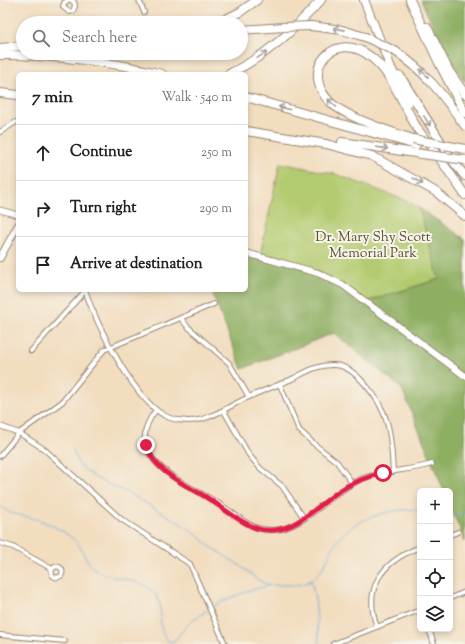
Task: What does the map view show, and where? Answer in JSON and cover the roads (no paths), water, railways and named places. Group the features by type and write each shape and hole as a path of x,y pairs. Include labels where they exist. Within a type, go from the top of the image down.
{"highway":[{"path":"232,16 257,0"},
{"path":"232,72 251,62 273,47 309,13 320,0"},
{"path":"364,0 401,89 440,160"},
{"path":"410,0 436,57 465,113"},
{"path":"414,0 449,70 465,94"},
{"path":"248,30 311,26 342,30 365,37 395,51 415,65 431,80 465,126"},
{"path":"379,39 444,148 465,176"},
{"path":"465,148 414,142 349,114 331,103 321,90 318,79 319,66 325,55 336,48 350,46 362,50 372,57 383,69 418,128 440,160 465,195"},
{"path":"0,48 16,47"},
{"path":"0,55 16,56"},
{"path":"89,60 152,72"},
{"path":"0,88 16,90"},
{"path":"0,93 16,95"},
{"path":"248,98 414,142 465,153"},
{"path":"248,130 465,160"},
{"path":"248,130 326,144 366,154 436,192 465,216"}],"main road":[{"path":"0,258 16,229"},
{"path":"248,254 318,273 339,283 465,376"}],"street":[{"path":"139,0 144,12"},
{"path":"0,132 16,122"},
{"path":"0,210 16,214"},
{"path":"31,351 84,292"},
{"path":"85,292 94,316 109,347 147,400 156,410 170,418 186,420 208,418 249,397 322,366 334,365 351,371 371,391 384,412 391,439 393,472"},
{"path":"0,456 19,433 62,402 100,355 109,347 214,304"},
{"path":"181,318 187,326 229,363 249,397"},
{"path":"280,385 291,415 299,430 337,462 352,483"},
{"path":"156,410 147,426 146,445 154,461 171,476 256,528 269,530 281,529 293,525 352,483 372,475 414,469 432,464"},
{"path":"224,411 249,455 260,468 282,486 304,518"},
{"path":"0,426 19,433 44,449 121,519 190,564 225,644"},
{"path":"453,534 458,532"},
{"path":"0,543 13,547 52,569"},
{"path":"377,627 373,612 373,596 380,574 393,560 417,548"},
{"path":"453,597 465,592"},
{"path":"333,644 417,611"},
{"path":"430,632 434,644"},
{"path":"0,635 64,642"}],"waterway":[{"path":"73,450 79,465 95,478 128,493 191,530 211,547 242,567 258,580 268,585"},
{"path":"0,506 8,512 40,520 64,532 78,544 92,567 96,570 106,575 139,583 151,590 156,595 159,602 162,631 170,642 174,641 191,621 208,610"},
{"path":"211,608 224,601 253,590 273,585 295,585 310,581 323,568 337,541 353,526 363,520 387,512 398,510 417,510"},
{"path":"453,516 465,512"},
{"path":"311,581 315,598 319,644"}],"park label":[{"name":"Dr. Mary Shy Scott Memorial Park","path":"373,244"}]}
